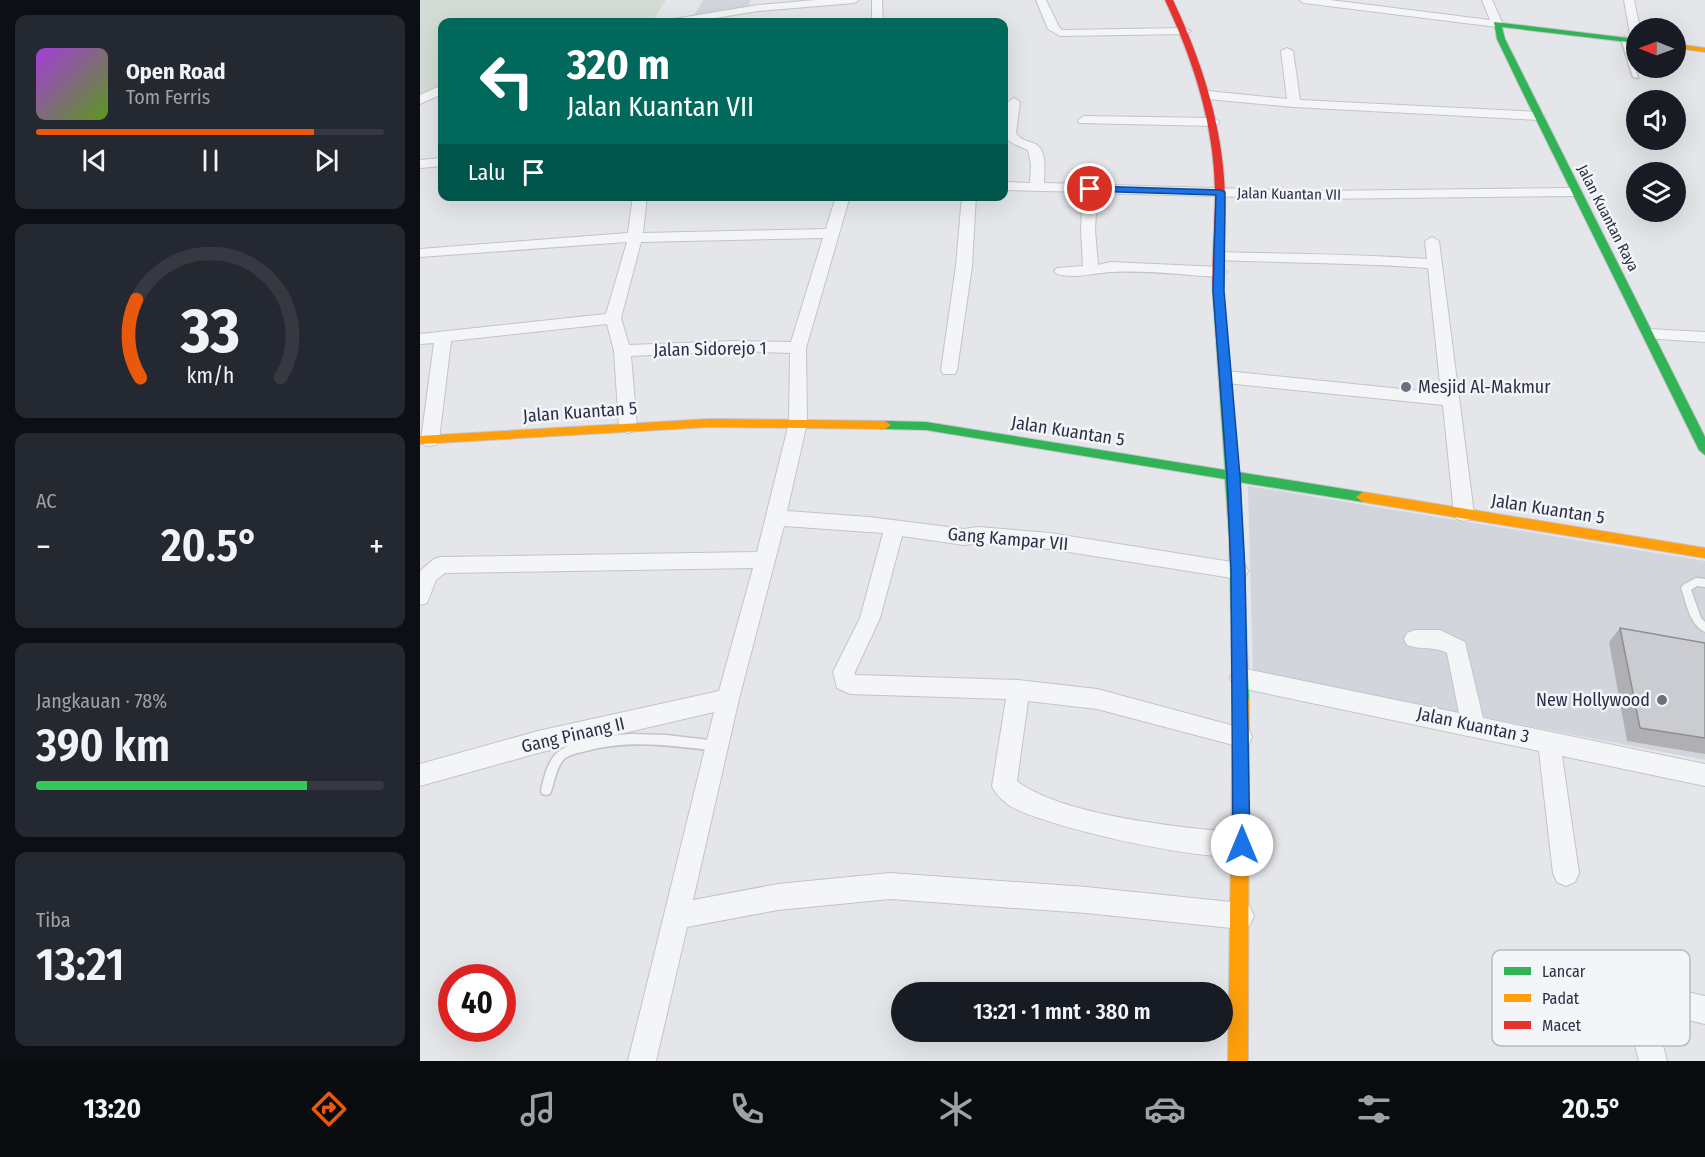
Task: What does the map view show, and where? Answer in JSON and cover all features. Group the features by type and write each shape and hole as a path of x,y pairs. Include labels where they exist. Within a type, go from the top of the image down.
{"street":[{"path":"681,18 721,18 854,0"},
{"path":"877,0 878,18"},
{"path":"1041,0 1054,28 1060,33 1185,31"},
{"path":"1168,0 1185,31 1208,95 1214,122 1221,192 1219,272 1234,476 1241,678 1242,845 1238,1061"},
{"path":"1304,0 1626,37"},
{"name":"Jalan Kuantan Raya","path":"1487,0 1501,39 1575,192 1650,334 1705,450"},
{"path":"1629,0 1630,18"},
{"path":"1686,48 1705,51"},
{"path":"1287,51 1294,103"},
{"path":"420,99 438,91"},
{"path":"1208,95 1294,103 1539,116"},
{"path":"1014,102 1009,129 1010,137 1034,148 1038,164 1037,186"},
{"path":"1084,120 1214,122"},
{"path":"420,164 438,162"},
{"name":"Jalan Kuantan VII","path":"1008,186 1314,195 1575,192"},
{"path":"1090,189 1088,230 1091,271"},
{"path":"628,427 622,351 613,318 635,238 639,201"},
{"path":"642,1061 728,699 776,518 798,423 798,348 842,201"},
{"path":"949,370 964,266 969,201"},
{"path":"420,253 602,238 832,234"},
{"path":"1432,241 1464,514"},
{"path":"1219,256 1340,261 1382,260 1434,264"},
{"path":"1062,271 1091,271 1111,267 1219,272"},
{"path":"420,339 613,318"},
{"path":"1650,334 1705,337"},
{"path":"425,440 443,337"},
{"name":"Jalan Sidorejo 1","path":"622,351 733,346 798,348"},
{"path":"1226,377 1450,400"},
{"name":"Jalan Kuantan 5","path":"425,440 628,427 798,423 935,427 1705,553"},
{"name":"Gang Kampar VII","path":"776,518 895,527 964,537 978,535 1050,541 1238,571"},
{"path":"895,527 870,618 844,672 845,681 850,684 1018,690 1097,699 1241,737"},
{"path":"420,597 428,575 441,565 764,560"},
{"path":"1415,639 1440,639 1457,648 1473,725"},
{"name":"Jalan Kuantan 3","path":"1241,678 1473,725 1705,776"},
{"path":"1018,690 1004,786 1011,795 1041,807 1101,825 1204,843 1242,845"},
{"name":"Gang Pinang II","path":"420,775 538,742 728,699"},
{"path":"1550,742 1566,873"},
{"path":"676,916 778,897 890,886 1086,900 1241,916"},
{"path":"1690,1007 1705,1010"},
{"path":"1649,1046 1653,1061"}],"lane":[{"path":"1705,583 1696,582 1686,588 1697,621 1705,628"},
{"path":"546,790 552,767 565,752 596,742 627,738 658,739 717,746"}],"shaded area":[{"path":"420,0 666,0 655,18 438,18 438,89 420,97"},
{"path":"703,0 751,0 747,8 694,16"},
{"path":"1248,486 1705,561 1705,760 1253,673"}],"building":[{"name":"New Hollywood","path":"1620,628 1705,643 1705,738 1640,728"}],"traffic: fast":[{"path":"1626,40 1497,24 1501,39 1705,450"},
{"path":"1218,297 1236,536 1241,700"},
{"path":"885,425 926,426 1363,497"}],"traffic: slow":[{"path":"1686,47 1705,50"},
{"path":"420,440 709,423 885,425"},
{"path":"1363,497 1705,553"},
{"path":"1238,1061 1241,700"}],"traffic: jam":[{"path":"1169,0 1198,71 1216,144 1220,195 1218,297"}],"place":[{"name":"Mesjid Al-Makmur","path":"1406,387"},
{"name":"New Hollywood","path":"1662,700"}],"route":[{"path":"1090,189 1221,192 1218,291 1234,476 1241,678 1242,845"}]}
